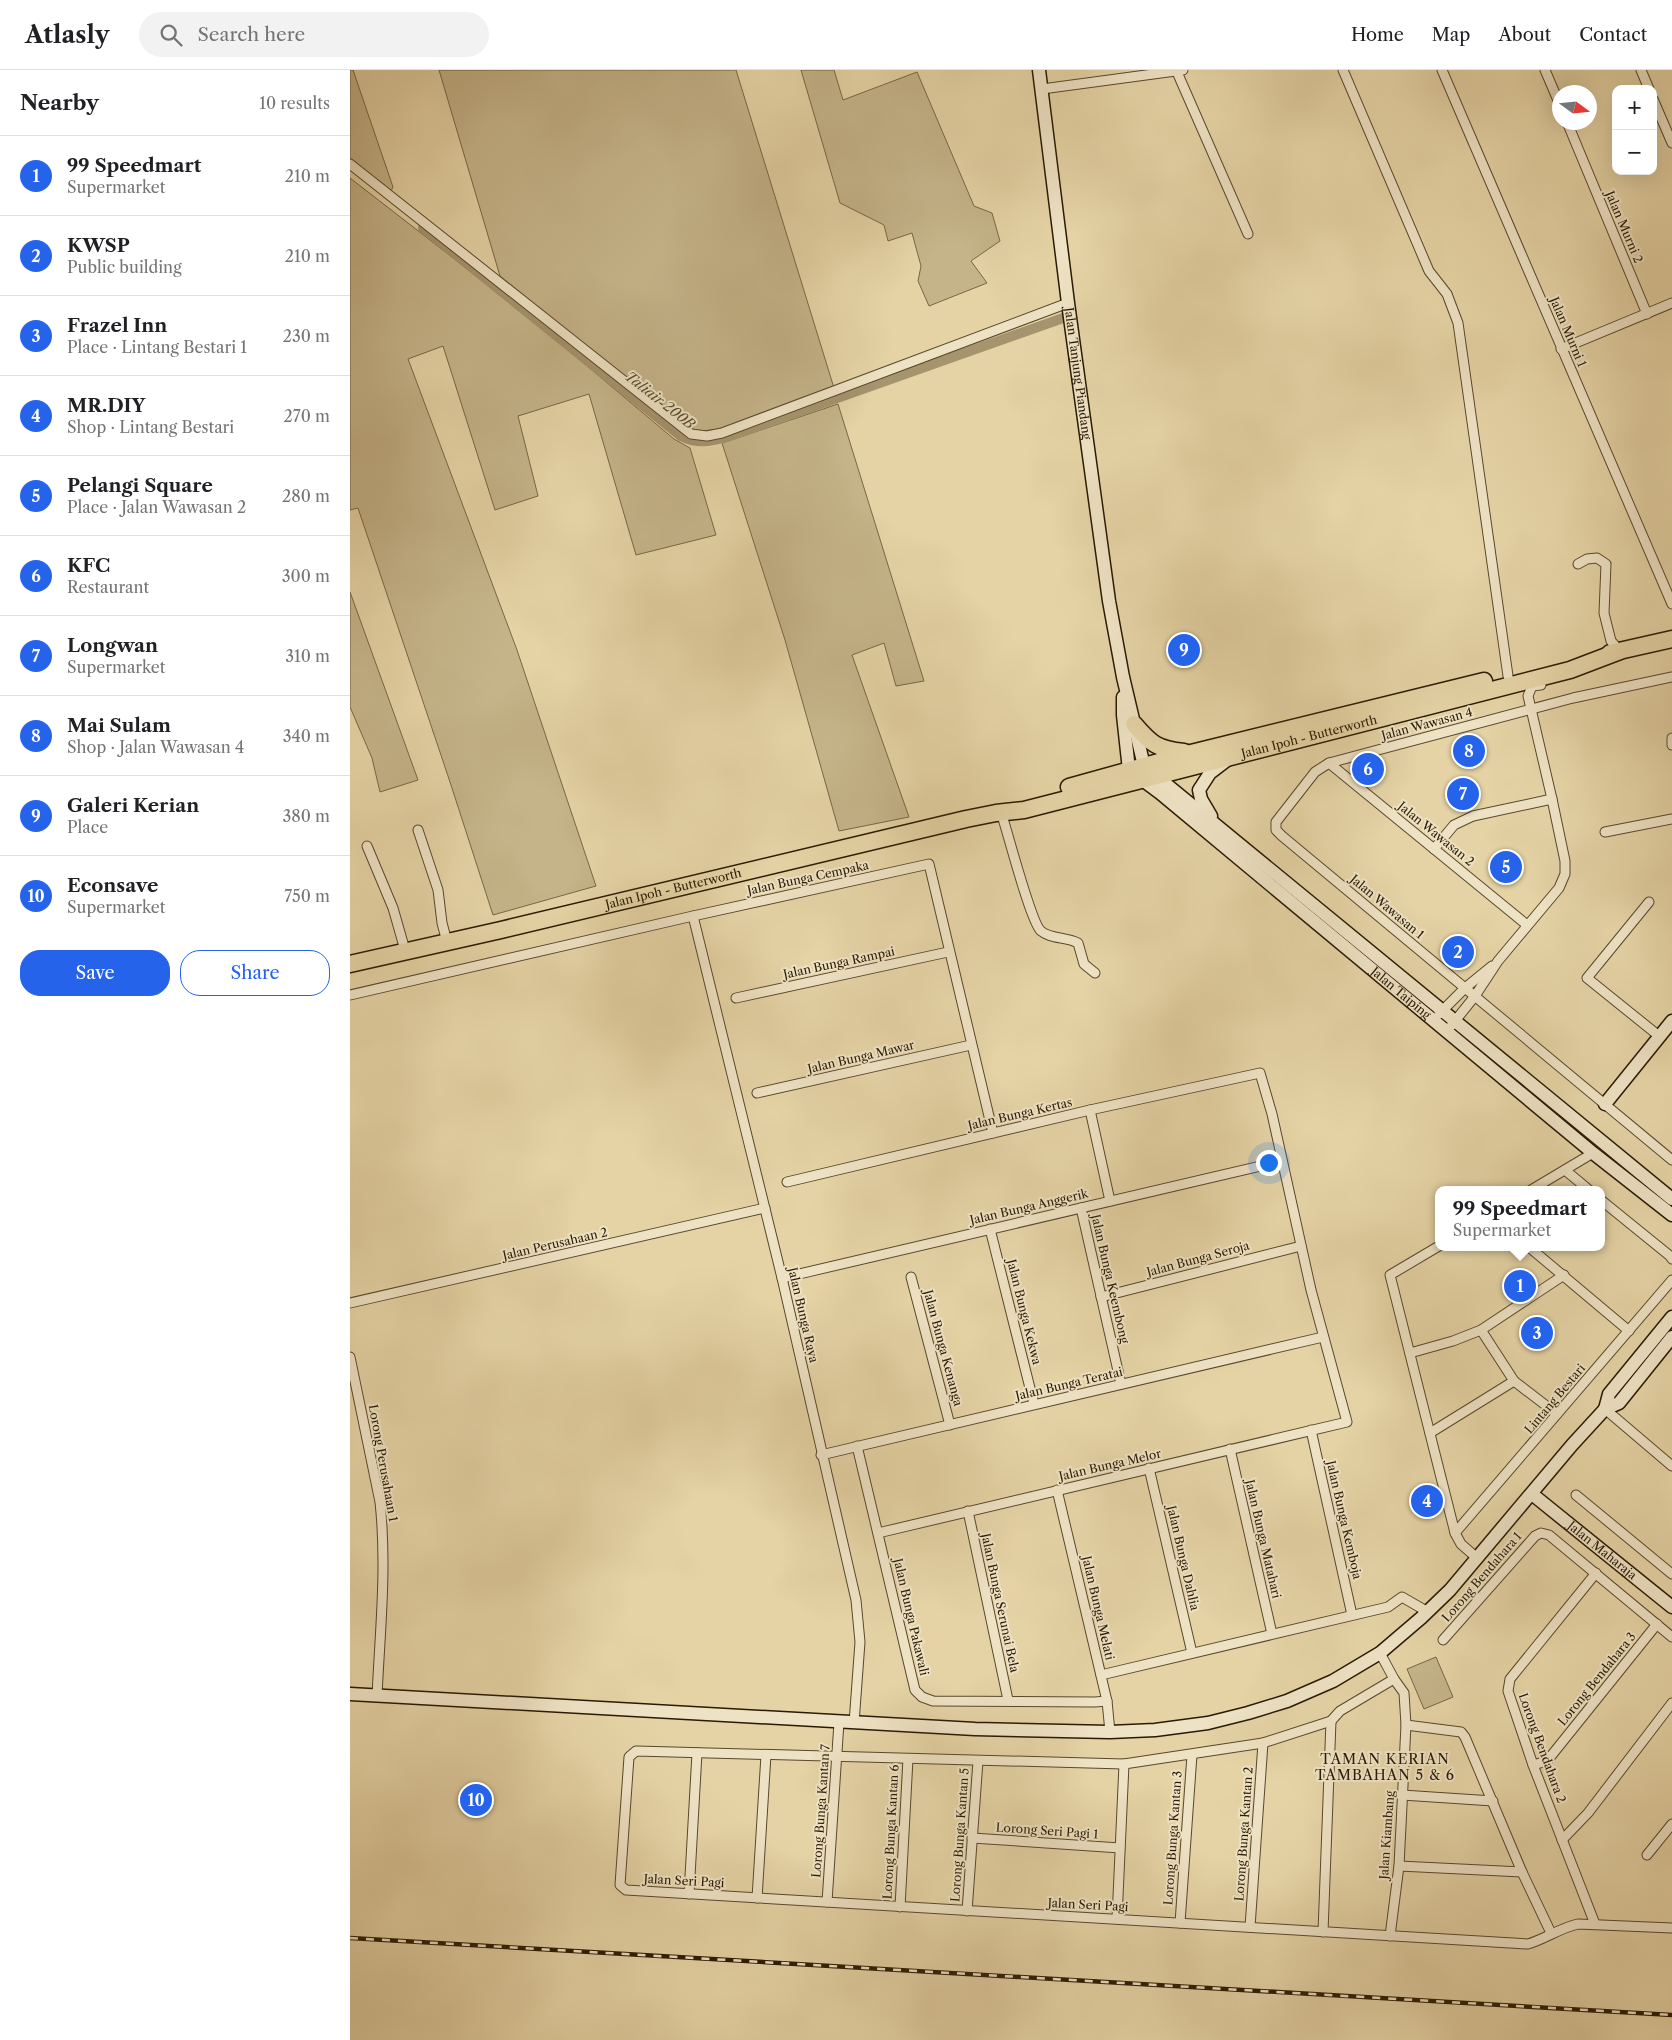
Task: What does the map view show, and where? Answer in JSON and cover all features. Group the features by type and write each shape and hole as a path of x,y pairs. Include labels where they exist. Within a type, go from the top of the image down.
{"highway":[{"name":"Jalan Ipoh - Butterworth","path":"1143,773 1191,753 1508,676 1613,642 1672,639"},
{"name":"Jalan Ipoh - Butterworth","path":"350,964 999,813 1022,800 1143,773 1227,760 1570,670 1613,642"},
{"path":"1134,724 1148,740 1158,747 1191,753"}],"main road":[{"name":"Jalan Tanjung Piandang","path":"1039,70 1068,303 1110,602 1143,773"},
{"name":"Jalan Tanjung Piandang","path":"1123,677 1123,715 1143,773"},
{"path":"1216,824 1201,799 1200,790 1210,773 1227,760"},
{"name":"Jalan Taiping","path":"1143,773 1216,824 1672,1199"},
{"name":"Jalan Taiping","path":"1143,773 1160,793 1593,1152 1672,1215"},
{"path":"1605,1104 1672,1021"},
{"path":"1605,1409 1609,1394 1672,1318"},
{"path":"350,1694 1005,1730 1110,1732 1155,1730 1199,1724 1248,1713 1287,1701 1333,1681 1380,1653 1428,1612 1477,1558 1572,1445 1605,1409 1619,1403 1672,1337"},
{"name":"Jalan Maharaja","path":"1532,1494 1672,1607"}],"street":[{"path":"1342,70 1430,271 1448,294 1458,323 1508,676"},
{"name":"Jalan Murni 1","path":"1442,70 1672,604"},
{"path":"1545,70 1552,87"},
{"path":"1641,70 1647,85"},
{"path":"1042,89 1180,71 1248,234"},
{"path":"1657,108 1672,143"},
{"name":"Jalan Murni 2","path":"1570,130 1647,314"},
{"path":"350,164 691,434 707,436 722,434 1068,303"},
{"path":"1561,349 1672,303"},
{"path":"1578,564 1587,559 1597,558 1606,564 1606,587 1603,609 1613,642"},
{"path":"1447,1031 1475,996 1498,961 1559,888 1565,874 1561,841 1528,696 1532,686 1544,684 1549,676"},
{"name":"Jalan Wawasan 4","path":"1329,763 1531,709 1672,677"},
{"path":"1492,691 1500,696 1520,690 1528,696"},
{"path":"1672,738 1672,745"},
{"name":"Jalan Wawasan 1","path":"1329,763 1315,772 1276,822 1276,830 1672,1160"},
{"name":"Jalan Wawasan 2","path":"1329,763 1527,925"},
{"path":"1434,849 1454,825 1473,816 1552,798"},
{"path":"999,813 1038,929 1046,934 1078,943 1084,964 1095,973"},
{"path":"1604,832 1672,819"},
{"path":"418,830 438,890 442,922 447,942"},
{"path":"367,846 393,908 405,950"},
{"name":"Jalan Bunga Cempaka","path":"350,995 929,864 948,952"},
{"path":"1649,902 1588,978 1659,1036"},
{"name":"Jalan Bunga Raya","path":"693,916 782,1278 821,1455 856,1600 860,1642 854,1723"},
{"path":"948,952 993,1133"},
{"name":"Jalan Bunga Rampai","path":"736,998 948,952"},
{"path":"1433,1020 1465,988 1498,961"},
{"name":"Jalan Bunga Mawar","path":"757,1093 971,1045"},
{"name":"Jalan Bunga Kertas","path":"786,1182 1090,1110 1260,1073 1272,1114 1282,1161"},
{"path":"1090,1110 1110,1201"},
{"path":"1539,1186 1593,1152"},
{"path":"1282,1161 1323,1337"},
{"name":"Jalan Bunga Anggerik","path":"782,1278 1282,1161"},
{"path":"1565,1170 1584,1186"},
{"path":"1605,1203 1670,1256 1672,1260"},
{"name":"Jalan Perusahaan 2","path":"350,1303 765,1208"},
{"name":"Jalan Bunga Keembong","path":"1081,1208 1121,1384"},
{"name":"Jalan Bunga Kekwa","path":"990,1229 1033,1400"},
{"name":"Jalan Bunga Seroja","path":"1101,1297 1301,1246"},
{"path":"1435,1248 1390,1275 1455,1533 1461,1544 1477,1558"},
{"path":"1534,1251 1629,1331"},
{"path":"1410,1353 1453,1341 1481,1330 1564,1275"},
{"name":"Jalan Bunga Kenanga","path":"911,1277 950,1425"},
{"name":"Lintang Bestari","path":"1455,1533 1672,1280"},
{"path":"1481,1330 1514,1381 1557,1414"},
{"name":"Jalan Bunga Teratai","path":"821,1455 1323,1337"},
{"name":"Jalan Bunga Melor","path":"878,1533 1347,1422 1323,1337"},
{"name":"Lorong Perusahaan 1","path":"350,1356 380,1502 383,1526 384,1586 377,1696"},
{"path":"1430,1433 1514,1381"},
{"path":"1605,1409 1672,1466"},
{"name":"Jalan Bunga Kemboja","path":"1311,1430 1352,1615"},
{"name":"Jalan Bunga Pakawali","path":"857,1446 915,1690 922,1697 933,1701 1107,1701"},
{"name":"Jalan Bunga Matahari","path":"1230,1449 1272,1634"},
{"name":"Jalan Bunga Dahlia","path":"1150,1468 1192,1653"},
{"name":"Jalan Bunga Melati","path":"1057,1490 1107,1701 1110,1732"},
{"path":"1576,1495 1672,1574"},
{"name":"Jalan Bunga Serunai Bela","path":"968,1512 1008,1700"},
{"name":"Lorong Bendahara 1","path":"1443,1640 1535,1536 1540,1533 1549,1535 1596,1574"},
{"path":"1596,1574 1672,1637"},
{"name":"Lorong Bendahara 2","path":"1594,1924 1533,1765 1508,1691 1508,1685 1516,1672 1596,1574"},
{"path":"1101,1675 1388,1607 1402,1597 1428,1612"},
{"name":"Lorong Bendahara 3","path":"1533,1765 1547,1761 1657,1624"},
{"name":"Jalan Kiambang","path":"1380,1653 1404,1693 1406,1725 1399,1866 1390,1936"},
{"path":"689,1894 697,1753 1124,1764 1263,1743 1331,1721 1340,1711 1394,1679"},
{"path":"1562,1840 1588,1813 1672,1703"},
{"path":"1323,1932 1331,1721"},
{"name":"Lorong Bunga Kantan 7","path":"827,1902 839,1722"},
{"path":"1406,1725 1461,1732 1466,1737 1522,1872 1551,1933"},
{"name":"Lorong Bunga Kantan 2","path":"1250,1927 1263,1743"},
{"name":"Jalan Seri Pagi","path":"697,1753 636,1751 629,1757 620,1885 622,1888 626,1890 689,1894 1528,1944 1538,1941 1551,1933 1578,1924 1672,1928"},
{"path":"757,1898 766,1755"},
{"name":"Lorong Bunga Kantan 3","path":"1180,1923 1192,1755"},
{"name":"Lorong Bunga Kantan 6","path":"900,1907 908,1759"},
{"name":"Lorong Bunga Kantan 5","path":"967,1911 978,1761"},
{"path":"1117,1919 1124,1764"},
{"path":"1402,1796 1493,1801"},
{"path":"1647,1855 1671,1828"},
{"name":"Lorong Seri Pagi 1","path":"972,1838 1120,1848"},
{"path":"1399,1866 1522,1872"}],"shaded area":[{"path":"350,70 353,70 393,187 391,191 350,158"},
{"path":"439,70 736,70 834,388 719,429 701,431 687,428 500,276"},
{"path":"801,70 834,70 843,100 917,72 974,206 992,213 1000,241 971,261 987,283 929,306 918,281 921,266 912,233 888,241 884,225 840,203"},
{"path":"350,178 524,313 674,439 690,448 716,535 636,555 589,394 518,416 538,496 495,510 443,346 408,359 517,650 596,886 493,915 358,508 350,510"},
{"path":"838,404 924,681 896,686 884,643 852,655 909,817 839,831 785,640 722,443"},
{"path":"350,592 418,780 380,792 372,758 350,707"},
{"path":"1436,1657 1453,1697 1424,1709 1407,1669"}],"waterway":[{"name":"Taliair 200B","path":"423,228 681,436 700,441 711,441 730,436 1066,317"}],"railway":[{"path":"350,1938 1672,2015"}],"place":[{"name":"Galeri Kerian","path":"1184,650"},
{"name":"Mai Sulam","path":"1469,751"},
{"name":"KFC","path":"1368,769"},
{"name":"Longwan","path":"1463,794"},
{"name":"Pelangi Square","path":"1506,867"},
{"name":"KWSP","path":"1458,952"},
{"name":"99 Speedmart","path":"1520,1286"},
{"name":"Frazel Inn","path":"1537,1333"},
{"name":"MR.DIY","path":"1427,1501"},
{"name":"Econsave","path":"476,1800"}],"district":[{"name":"TAMAN KERIAN TAMBAHAN 5 & 6","path":"1385,1768"}]}
